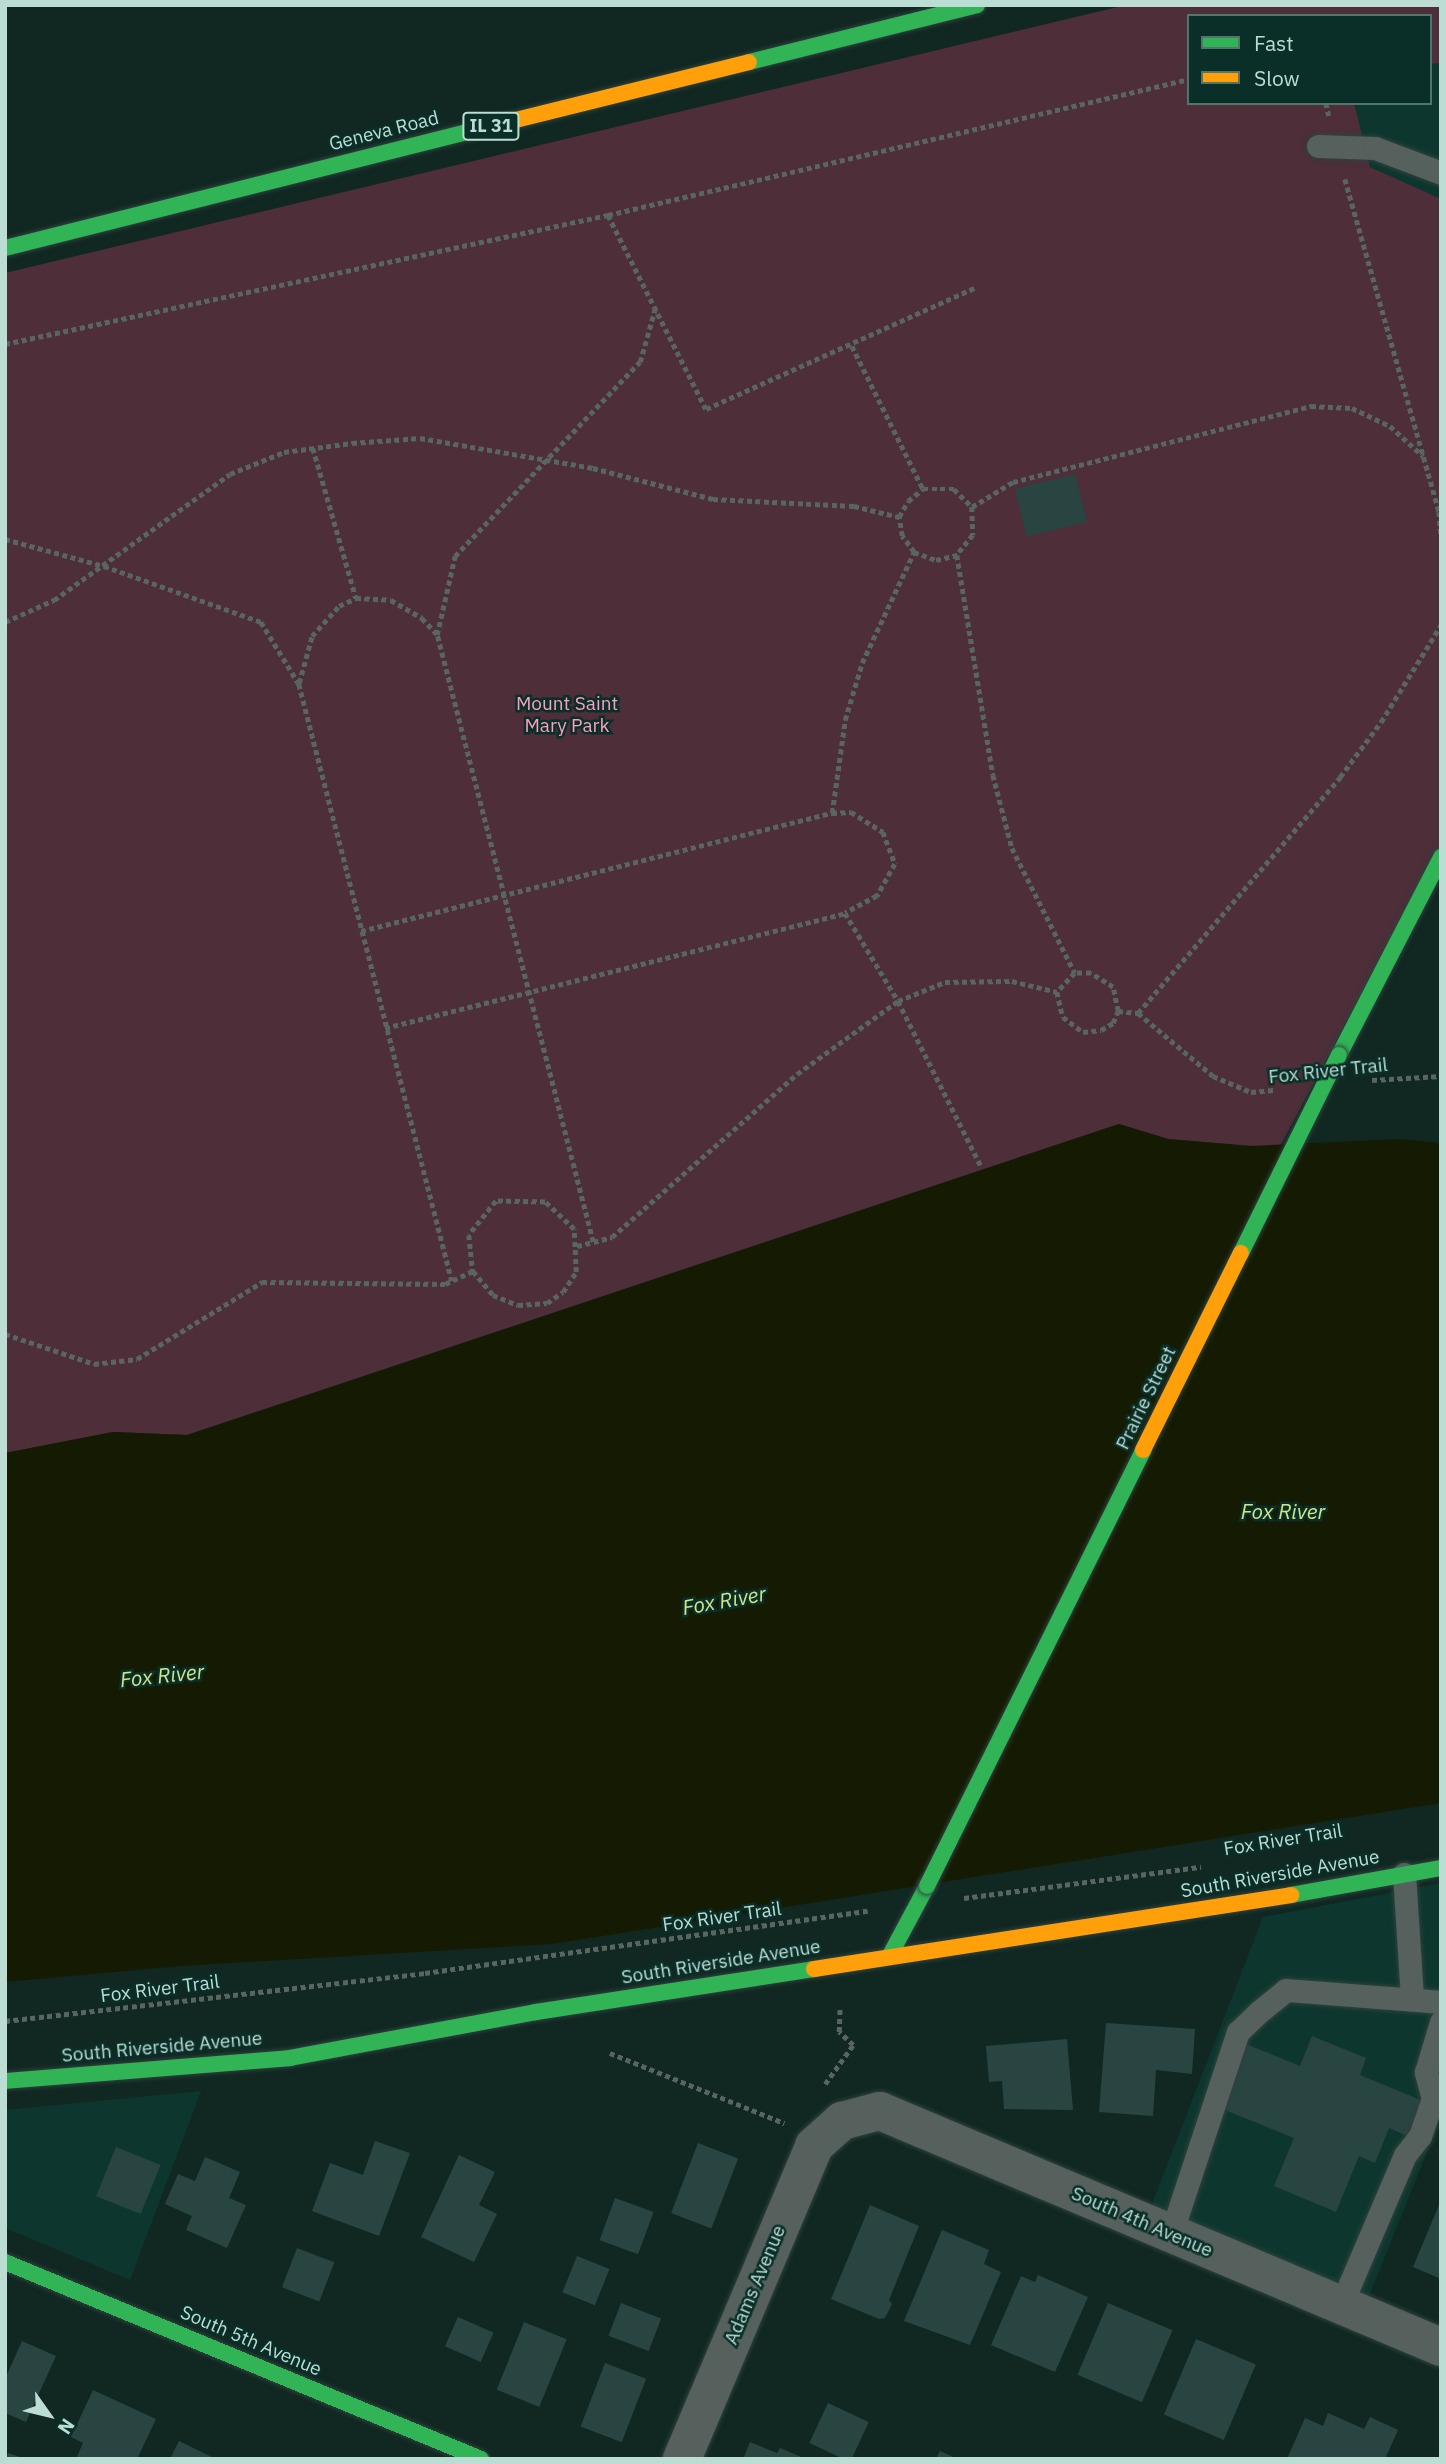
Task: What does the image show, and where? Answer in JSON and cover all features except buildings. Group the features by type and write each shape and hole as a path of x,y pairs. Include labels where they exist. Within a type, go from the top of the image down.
{"street":[{"name":"Geneva Road","path":"5,248 977,5"},
{"name":"Prairie Street","path":"889,1957 927,1886 1339,1055 1441,857"},
{"name":"South Riverside Avenue","path":"5,2081 290,2058 857,1962 1241,1904 1441,1868"},
{"name":"South 4th Avenue","path":"842,2121 880,2111 1441,2347"},
{"name":"Adams Avenue","path":"682,2459 814,2146 842,2121"},
{"name":"South 5th Avenue","path":"5,2262 481,2459"}],"lane":[{"path":"1327,145 1375,148 1441,173"},
{"path":"1404,1874 1412,1998"},
{"path":"1171,2234 1238,2032 1286,1990 1441,2002"},
{"path":"1341,2305 1405,2155 1420,2136 1433,2099 1426,2072 1441,2022"}],"path":[{"path":"5,344 608,215 1187,79"},
{"path":"1326,105 1327,145 1423,456 1441,535"},
{"path":"608,215 706,409 852,346 976,287"},
{"path":"437,635 455,556 640,362 655,309"},
{"path":"852,346 923,489"},
{"path":"972,508 1013,482 1311,406 1352,408 1390,426 1423,456"},
{"path":"5,622 54,600 230,474 284,452 313,448 420,438 547,460 713,499 854,506 899,517"},
{"path":"313,448 356,598"},
{"path":"923,489 954,489 972,508 971,542 957,555 936,560 914,552 902,536 899,517 908,501 923,489"},
{"path":"5,540 104,566 261,622 299,684 452,1281"},
{"path":"832,813 845,720 855,685 914,552"},
{"path":"957,555 992,775 1012,848 1074,974"},
{"path":"299,684 312,636 339,606 356,598 391,600 422,618 437,635 593,1242"},
{"path":"1118,1011 1138,1013 1340,776 1381,722 1441,625"},
{"path":"361,931 832,813 851,812 874,824 891,845 895,864 877,896 845,912 385,1028"},
{"path":"845,912 898,1002 981,1167"},
{"path":"1091,973 1104,978 1118,996 1118,1011 1101,1030 1083,1032 1063,1017 1057,992 1074,974 1091,973"},
{"path":"577,1246 612,1237 797,1074 898,1002 945,982 1012,981 1057,992"},
{"name":"Fox River Trail","path":"1138,1013 1213,1076 1251,1092 1280,1090"},
{"name":"Fox River Trail","path":"1358,1081 1441,1076"},
{"path":"496,1201 545,1202 574,1230 577,1246 576,1272 563,1292 547,1303 518,1305 493,1295 473,1271 469,1235 496,1201"},
{"path":"5,1334 94,1364 137,1359 262,1282 452,1281 473,1271"},
{"name":"Fox River Trail","path":"5,2021 425,1973 1207,1866"},
{"path":"823,2087 853,2045 839,2032 837,2009 860,2006 854,1913"},
{"path":"610,2053 790,2126"}],"shaded area":[{"path":"1441,63 1441,199 1370,167 1354,105 1432,105 1432,64"},
{"path":"1441,1883 1441,2118 1365,2306 1147,2217 1263,1917"},
{"path":"201,2091 130,2280 5,2228 5,2110"}],"green space":[{"name":"Mount Saint Mary Park","path":"1126,5 1441,5 1441,63 1432,64 1432,14 1187,14 1187,105 1354,105 1370,167 1441,199 1441,844 1279,1148 1168,1139 1119,1124 187,1435 113,1432 5,1453 5,273"}],"water":[{"name":"Fox River","path":"1119,1124 1168,1139 1249,1146 1399,1139 1441,1143 1441,1803 552,1944 181,1966 5,1982 5,1453 113,1432 187,1435"}],"traffic: fast":[{"path":"749,62 977,5"},
{"path":"5,248 479,129"},
{"path":"1339,1055 1441,857"},
{"path":"1241,1253 1339,1055"},
{"path":"927,1886 1143,1450"},
{"path":"1291,1895 1441,1868"},
{"path":"889,1957 927,1886"},
{"path":"5,2081 290,2058 536,2012 814,1969"},
{"path":"5,2262 481,2459"}],"traffic: slow":[{"path":"479,129 749,62"},
{"path":"1143,1450 1241,1253"},
{"path":"814,1969 1291,1895"}]}
